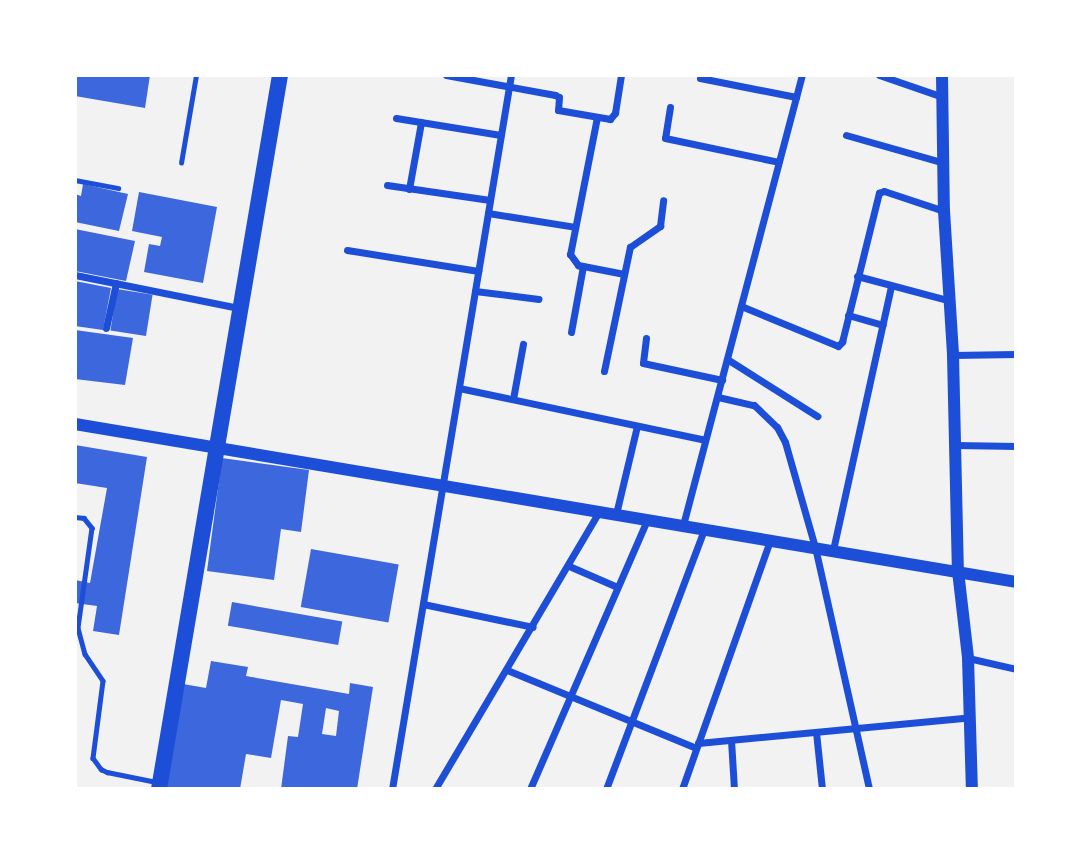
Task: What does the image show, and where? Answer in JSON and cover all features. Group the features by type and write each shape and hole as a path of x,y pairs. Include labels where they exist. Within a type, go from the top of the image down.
{"main road":[{"path":"159,786 280,75"}],"street":[{"path":"446,75 555,94 559,97 558,110 610,119 615,113 621,75"},
{"path":"392,789 511,75"},
{"path":"683,525 802,75"},
{"path":"879,75 943,97"},
{"path":"942,75 944,211 947,300 953,355 958,571 968,657 972,789"},
{"path":"700,78 796,97"},
{"path":"670,107 665,138 779,162"},
{"path":"597,117 570,254 573,261 583,266 624,274"},
{"path":"396,118 501,135"},
{"path":"409,188 421,122"},
{"path":"846,135 944,163"},
{"path":"387,185 490,200"},
{"path":"741,306 838,346 879,193 884,191 944,211"},
{"path":"604,371 630,247 660,226 663,200"},
{"path":"488,213 575,227"},
{"path":"347,250 478,271"},
{"path":"572,332 583,266"},
{"path":"75,275 240,308"},
{"path":"857,276 947,300"},
{"path":"106,328 116,283"},
{"path":"833,550 891,286"},
{"path":"475,291 539,299"},
{"path":"848,315 883,325"},
{"path":"646,338 643,363 722,380"},
{"path":"513,399 523,344"},
{"path":"953,355 1016,354"},
{"path":"727,359 817,416"},
{"path":"459,388 705,440"},
{"path":"718,397 754,405 777,428 785,442 815,547 869,789"},
{"path":"75,424 1016,582"},
{"path":"615,514 637,426"},
{"path":"955,445 1016,446"},
{"path":"435,789 600,511"},
{"path":"530,789 647,519"},
{"path":"606,789 704,529"},
{"path":"682,789 770,540"},
{"path":"569,566 617,587"},
{"path":"423,604 533,627"},
{"path":"968,657 1016,669"},
{"path":"507,670 697,746 731,740 971,717"},
{"path":"816,732 822,789"},
{"path":"731,740 734,789"}],"lane":[{"path":"181,163 196,75"},
{"path":"75,180 118,188"},
{"path":"75,517 84,518 92,528 78,628 85,654 103,681 93,758 101,769 107,772 159,786"}],"building":[{"path":"75,75 150,75 145,108 75,96"},
{"path":"83,184 128,194 119,231 75,222 75,194 81,196"},
{"path":"139,192 217,207 203,283 144,272 149,244 160,246 162,237 132,231"},
{"path":"75,229 135,241 126,281 75,271"},
{"path":"75,281 111,288 103,330 75,326"},
{"path":"117,289 153,295 146,336 110,330"},
{"path":"75,330 133,338 125,385 75,379"},
{"path":"75,445 147,457 119,635 93,631 97,606 75,603 75,580 90,583 107,488 75,483"},
{"path":"222,458 309,470 301,532 281,529 274,580 207,571"},
{"path":"311,549 399,564 388,623 301,607"},
{"path":"232,602 342,621 338,645 228,626"},
{"path":"211,661 248,667 246,676 349,694 350,683 373,687 357,789 281,789 288,736 298,737 303,704 281,700 271,758 246,754 240,789 165,789 183,684 206,688","holes":["326,708 339,711 336,736 322,734"]}]}
